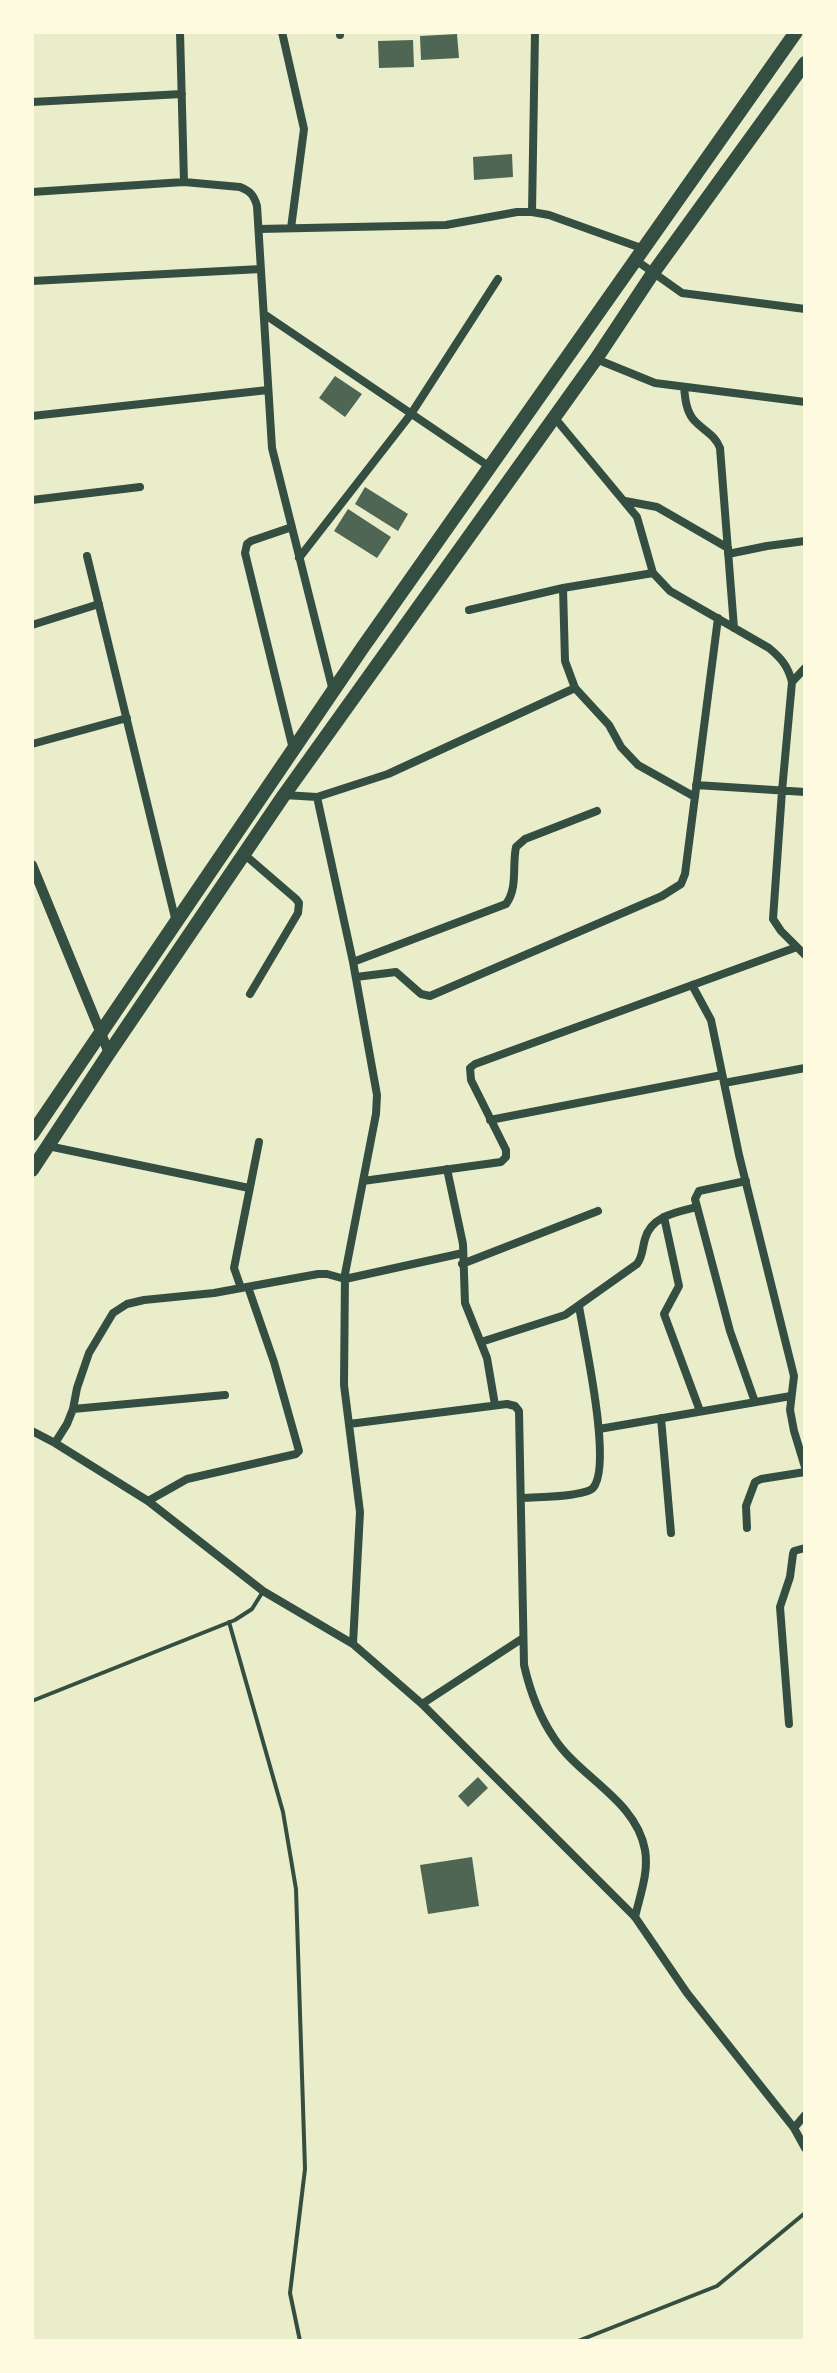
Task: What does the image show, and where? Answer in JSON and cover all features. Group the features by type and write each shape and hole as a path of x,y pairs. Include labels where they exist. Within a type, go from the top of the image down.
{"main road":[{"path":"32,1134 333,692 796,32"},
{"path":"32,1170 284,795 805,63"}],"street":[{"path":"180,32 184,182"},
{"path":"282,32 304,129 291,228"},
{"path":"532,212 535,32"},
{"path":"32,102 182,94"},
{"path":"32,192 184,182 249,190 257,206 272,448 333,692"},
{"path":"259,229 446,225 532,212 549,215 641,255 653,273 673,288 693,296 805,309"},
{"path":"32,281 261,269"},
{"path":"299,558 411,414 498,279"},
{"path":"264,314 491,467"},
{"path":"596,359 643,379 805,402"},
{"path":"684,387 693,419 712,435 720,448 734,628"},
{"path":"32,416 268,390"},
{"path":"554,417 637,517 653,573 670,591 769,648 789,669 792,682 773,919 805,955"},
{"path":"32,500 140,487"},
{"path":"625,501 657,507 728,551 805,541"},
{"path":"292,527 251,541 245,553 293,751"},
{"path":"87,556 176,923"},
{"path":"469,610 563,588 653,573"},
{"path":"563,588 565,661 575,688 609,725 621,747 638,765 695,797"},
{"path":"32,625 99,604"},
{"path":"356,977 396,972 421,994 430,996 672,891 681,884 685,874 718,618"},
{"path":"792,682 805,668"},
{"path":"284,795 317,797 388,774 575,688"},
{"path":"32,744 127,718"},
{"path":"696,785 805,792"},
{"path":"317,797 353,962 377,1095 345,1272 344,1385 360,1512 353,1644"},
{"path":"353,962 506,904 512,895 516,847 525,839 597,811"},
{"path":"245,855 296,899 299,908 250,994"},
{"path":"32,865 109,1053"},
{"path":"363,1181 501,1162 506,1157 506,1150 471,1080 470,1068 475,1064 797,947"},
{"path":"692,985 711,1020 746,1181 794,1376 790,1410 805,1469 755,1482 746,1506 747,1528"},
{"path":"490,1120 723,1079 805,1068"},
{"path":"148,1501 187,1479 299,1451 274,1362 245,1287 234,1268 259,1142"},
{"path":"48,1146 249,1188"},
{"path":"447,1169 463,1244 465,1303 487,1358 495,1405"},
{"path":"746,1181 699,1191 695,1199 730,1331 755,1402"},
{"path":"481,1342 565,1315 637,1264 651,1225 664,1217 697,1207"},
{"path":"462,1264 598,1211"},
{"path":"664,1217 679,1286 664,1314 700,1411"},
{"path":"55,1443 73,1409 89,1353 113,1313 127,1304 463,1253"},
{"path":"521,1498 585,1493 591,1490 598,1478 599,1429 579,1306"},
{"path":"73,1409 225,1395"},
{"path":"599,1429 791,1396"},
{"path":"349,1424 507,1404 519,1411 523,1638 528,1686 555,1740 635,1821 646,1853 646,1868 635,1917"},
{"path":"661,1418 671,1533"},
{"path":"32,1431 148,1501 263,1591 353,1644 422,1704 635,1917 687,1993 794,2128 805,2148"},
{"path":"789,1724 780,1607 790,1577 793,1554 805,1548"},
{"path":"422,1704 523,1638"},
{"path":"794,2128 805,2115"}],"lane":[{"path":"32,1701 229,1622 252,1609 263,1591"},
{"path":"229,1622 283,1812 296,1889 305,2169 290,2293 300,2341"},
{"path":"578,2341 717,2286 805,2213"}],"building":[{"path":"457,34 459,58 421,60 420,36"},
{"path":"413,40 414,67 379,68 378,41"},
{"path":"512,154 513,177 474,180 473,157"},
{"path":"335,376 362,394 345,417 319,398"},
{"path":"365,487 408,514 398,531 355,504"},
{"path":"348,509 391,537 377,558 334,531"},
{"path":"478,1777 488,1788 468,1807 458,1796"},
{"path":"472,1857 479,1906 428,1914 420,1865"}]}
